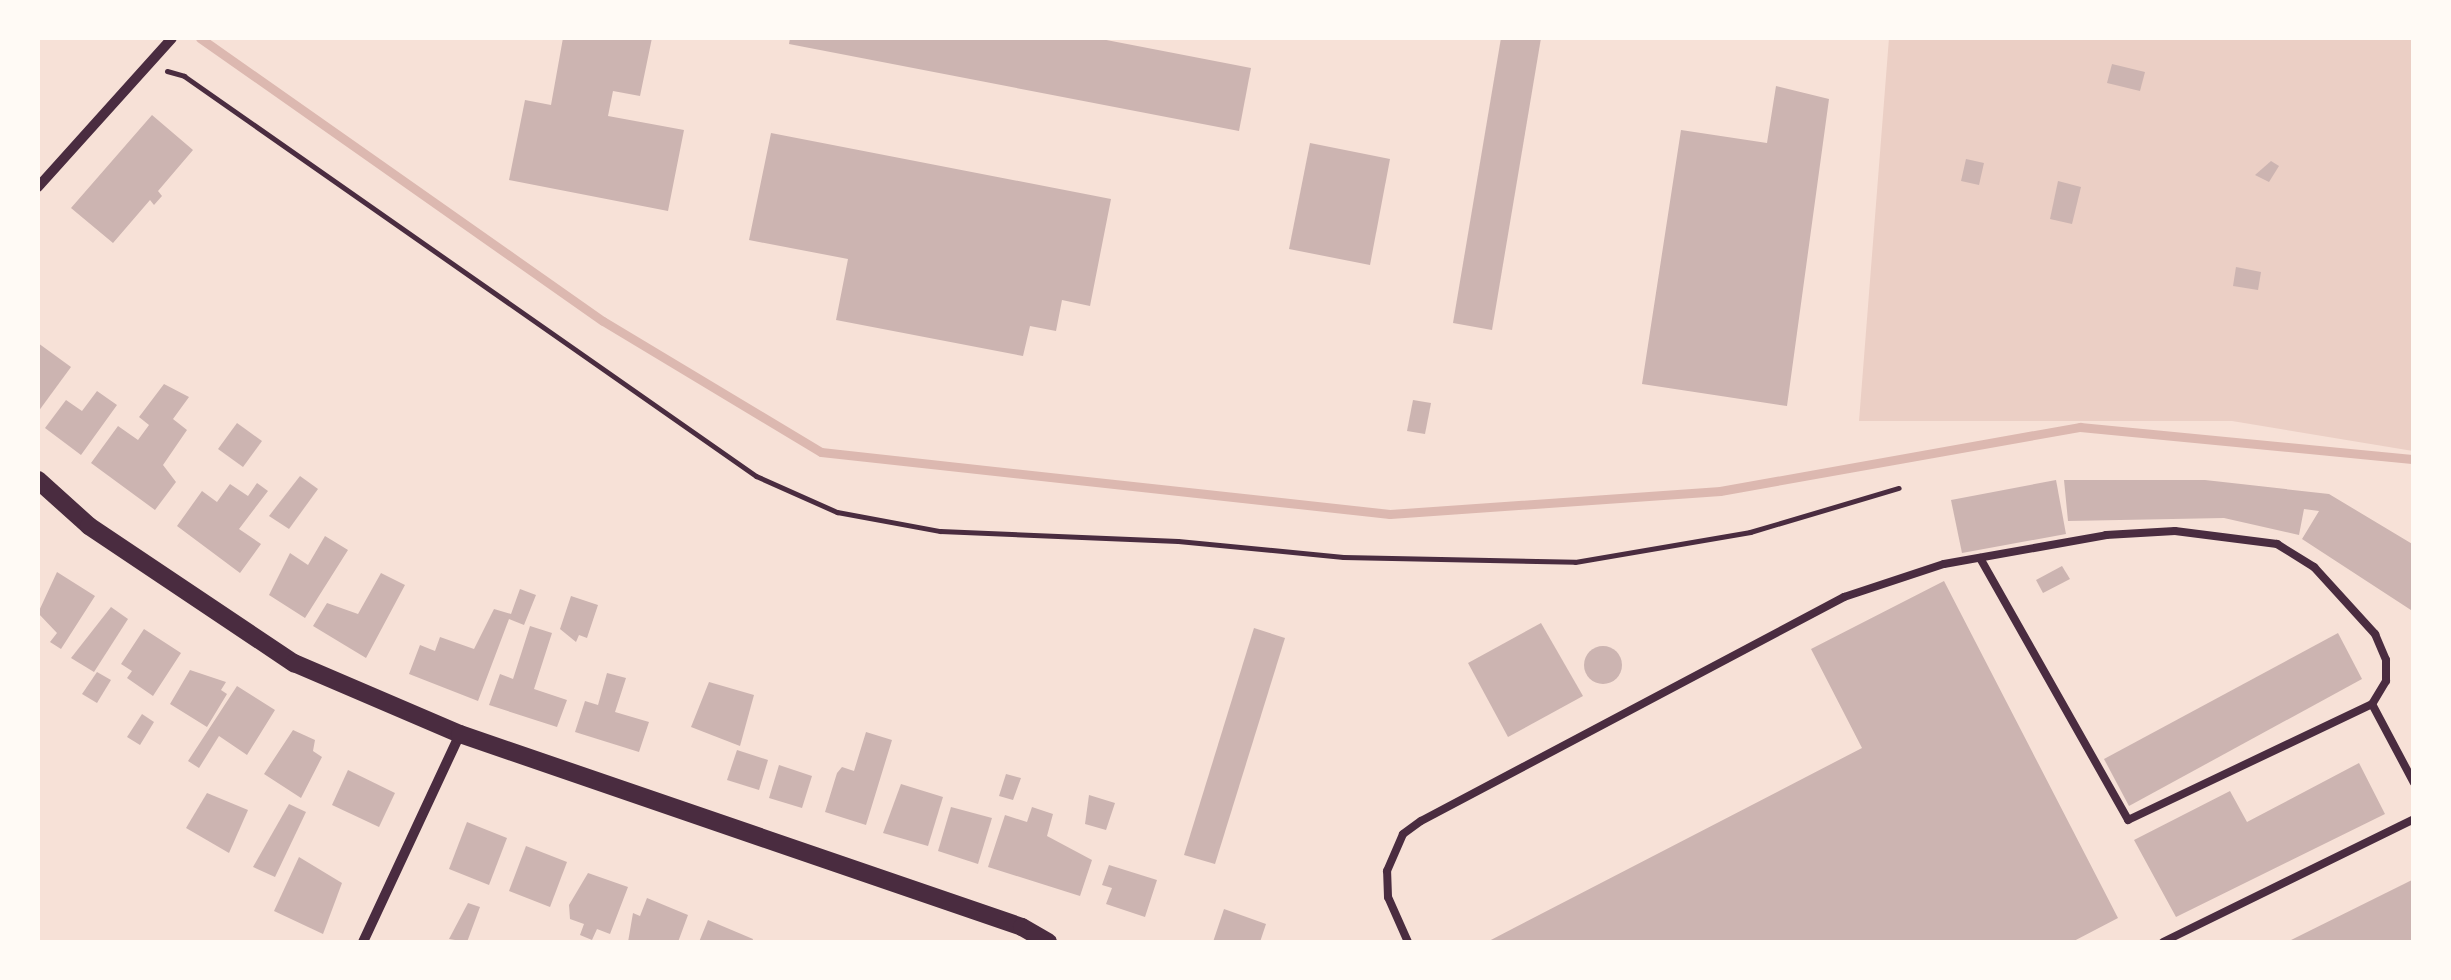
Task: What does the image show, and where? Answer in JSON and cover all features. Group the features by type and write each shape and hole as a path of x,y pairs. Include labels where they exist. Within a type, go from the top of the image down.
{"street":[{"path":"38,188 172,38"},
{"path":"38,480 89,526 294,663 460,734 1022,927 1048,942"},
{"path":"362,942 460,734"}],"lane":[{"path":"1408,942 1388,897 1387,871 1397,843 1422,821 1844,597 1980,558 2106,535 2176,531 2277,544 2314,567 2375,634 2386,660 2386,681 2372,704 2128,820 1980,558"},
{"path":"2372,704 2414,783"},
{"path":"2164,942 2414,818"}],"path":[{"path":"149,66 184,76 756,476 837,512 940,532 1178,541 1343,557 1575,562 1750,532 1899,488"}],"shaded area":[{"path":"1889,38 2413,38 2413,451 2232,421 1859,421"}],"building":[{"path":"563,38 652,38 640,96 613,91 608,116 684,130 668,211 509,180 525,100 551,105"},
{"path":"790,38 1096,38 1251,68 1239,131 789,44"},
{"path":"1501,38 1541,38 1492,330 1453,323"},
{"path":"2112,64 2145,72 2140,91 2107,83"},
{"path":"1776,86 1829,99 1787,406 1642,384 1681,130 1767,143"},
{"path":"152,115 193,150 158,191 162,196 154,205 150,200 113,243 71,208"},
{"path":"771,133 1111,199 1090,306 1062,300 1056,331 1030,326 1023,356 836,320 848,259 749,240"},
{"path":"1310,143 1390,159 1370,265 1289,249"},
{"path":"1966,159 1984,163 1979,185 1961,181"},
{"path":"2271,161 2279,166 2269,182 2255,175"},
{"path":"2058,181 2081,187 2072,224 2050,219"},
{"path":"2236,267 2261,272 2258,290 2233,286"},
{"path":"38,343 71,367 38,412"},
{"path":"164,384 189,397 173,419 187,430 163,465 176,482 155,510 91,463 118,426 138,440 149,425 139,417"},
{"path":"97,391 117,405 81,455 45,428 66,400 82,411"},
{"path":"1413,400 1431,403 1425,434 1407,431"},
{"path":"237,423 262,441 243,467 218,449"},
{"path":"300,476 318,489 289,529 269,516"},
{"path":"2056,480 2066,534 1962,553 1951,500"},
{"path":"2064,480 2205,480 2329,494 2414,545 2414,612 2302,539 2319,511 2304,509 2299,535 2224,518 2068,521"},
{"path":"257,483 268,491 239,529 261,544 240,573 177,526 202,491 217,502 230,484 248,496"},
{"path":"325,536 348,550 305,618 269,595 290,553 308,565"},
{"path":"2062,566 2070,579 2043,593 2036,580"},
{"path":"57,572 95,596 61,649 50,642 57,633 38,613"},
{"path":"381,573 405,585 366,658 313,626 327,603 358,614"},
{"path":"1944,581 2118,918 2072,942 1487,942 1862,748 1811,649"},
{"path":"520,589 536,595 524,625 509,619 478,701 409,674 420,645 435,651 440,637 474,649 494,609 511,614"},
{"path":"571,596 598,605 587,638 579,635 576,642 560,629"},
{"path":"111,607 128,619 94,672 71,658"},
{"path":"1541,623 1583,696 1508,737 1468,663"},
{"path":"530,626 552,633 534,689 567,700 557,727 489,705 500,674 513,679"},
{"path":"1254,628 1285,638 1215,864 1184,855"},
{"path":"144,629 181,653 153,696 127,678 132,671 121,664"},
{"path":"2338,633 2362,679 2129,806 2104,759"},
{"path":"1603,646 1616,652 1622,665 1616,678 1603,684 1590,678 1584,665 1590,652"},
{"path":"190,670 226,682 221,690 227,694 207,727 170,704"},
{"path":"97,672 111,680 97,703 82,694"},
{"path":"607,673 626,678 615,712 649,722 639,752 575,732 585,701 598,705"},
{"path":"709,682 754,695 740,746 691,727"},
{"path":"237,686 275,710 247,755 219,736 199,768 188,761"},
{"path":"142,714 154,722 140,745 127,737"},
{"path":"293,730 315,740 313,751 322,757 301,798 264,774"},
{"path":"866,732 892,740 866,825 825,812 837,773 842,767 854,771"},
{"path":"737,750 768,760 759,790 727,780"},
{"path":"2359,763 2385,814 2176,917 2134,840 2230,791 2247,822"},
{"path":"779,765 812,776 802,808 769,798"},
{"path":"348,770 395,793 379,827 332,805"},
{"path":"1006,774 1021,778 1013,800 999,796"},
{"path":"901,784 943,797 928,846 883,833"},
{"path":"207,793 248,810 229,853 186,828"},
{"path":"1089,795 1115,803 1106,830 1085,824"},
{"path":"289,804 306,812 275,877 253,867"},
{"path":"951,807 992,818 978,864 938,851"},
{"path":"1032,807 1053,814 1047,836 1092,860 1080,896 988,867 1005,815 1027,822"},
{"path":"467,822 507,838 489,885 449,869"},
{"path":"526,846 567,862 550,907 509,891"},
{"path":"299,857 342,883 323,934 274,911"},
{"path":"1109,865 1157,880 1145,917 1106,904 1112,888 1102,885"},
{"path":"588,873 628,887 610,934 597,929 592,940 580,935 584,924 570,919 569,905"},
{"path":"2414,879 2414,942 2287,942"},
{"path":"647,898 688,915 678,942 628,942 633,913 640,916"},
{"path":"468,903 480,907 467,942 449,939"},
{"path":"1224,909 1266,924 1260,942 1213,942"},
{"path":"708,920 753,939 752,942 699,942"}],"waterway":[{"path":"200,38 603,321 821,452 1390,514 1720,491 2080,427 2414,459"}]}
